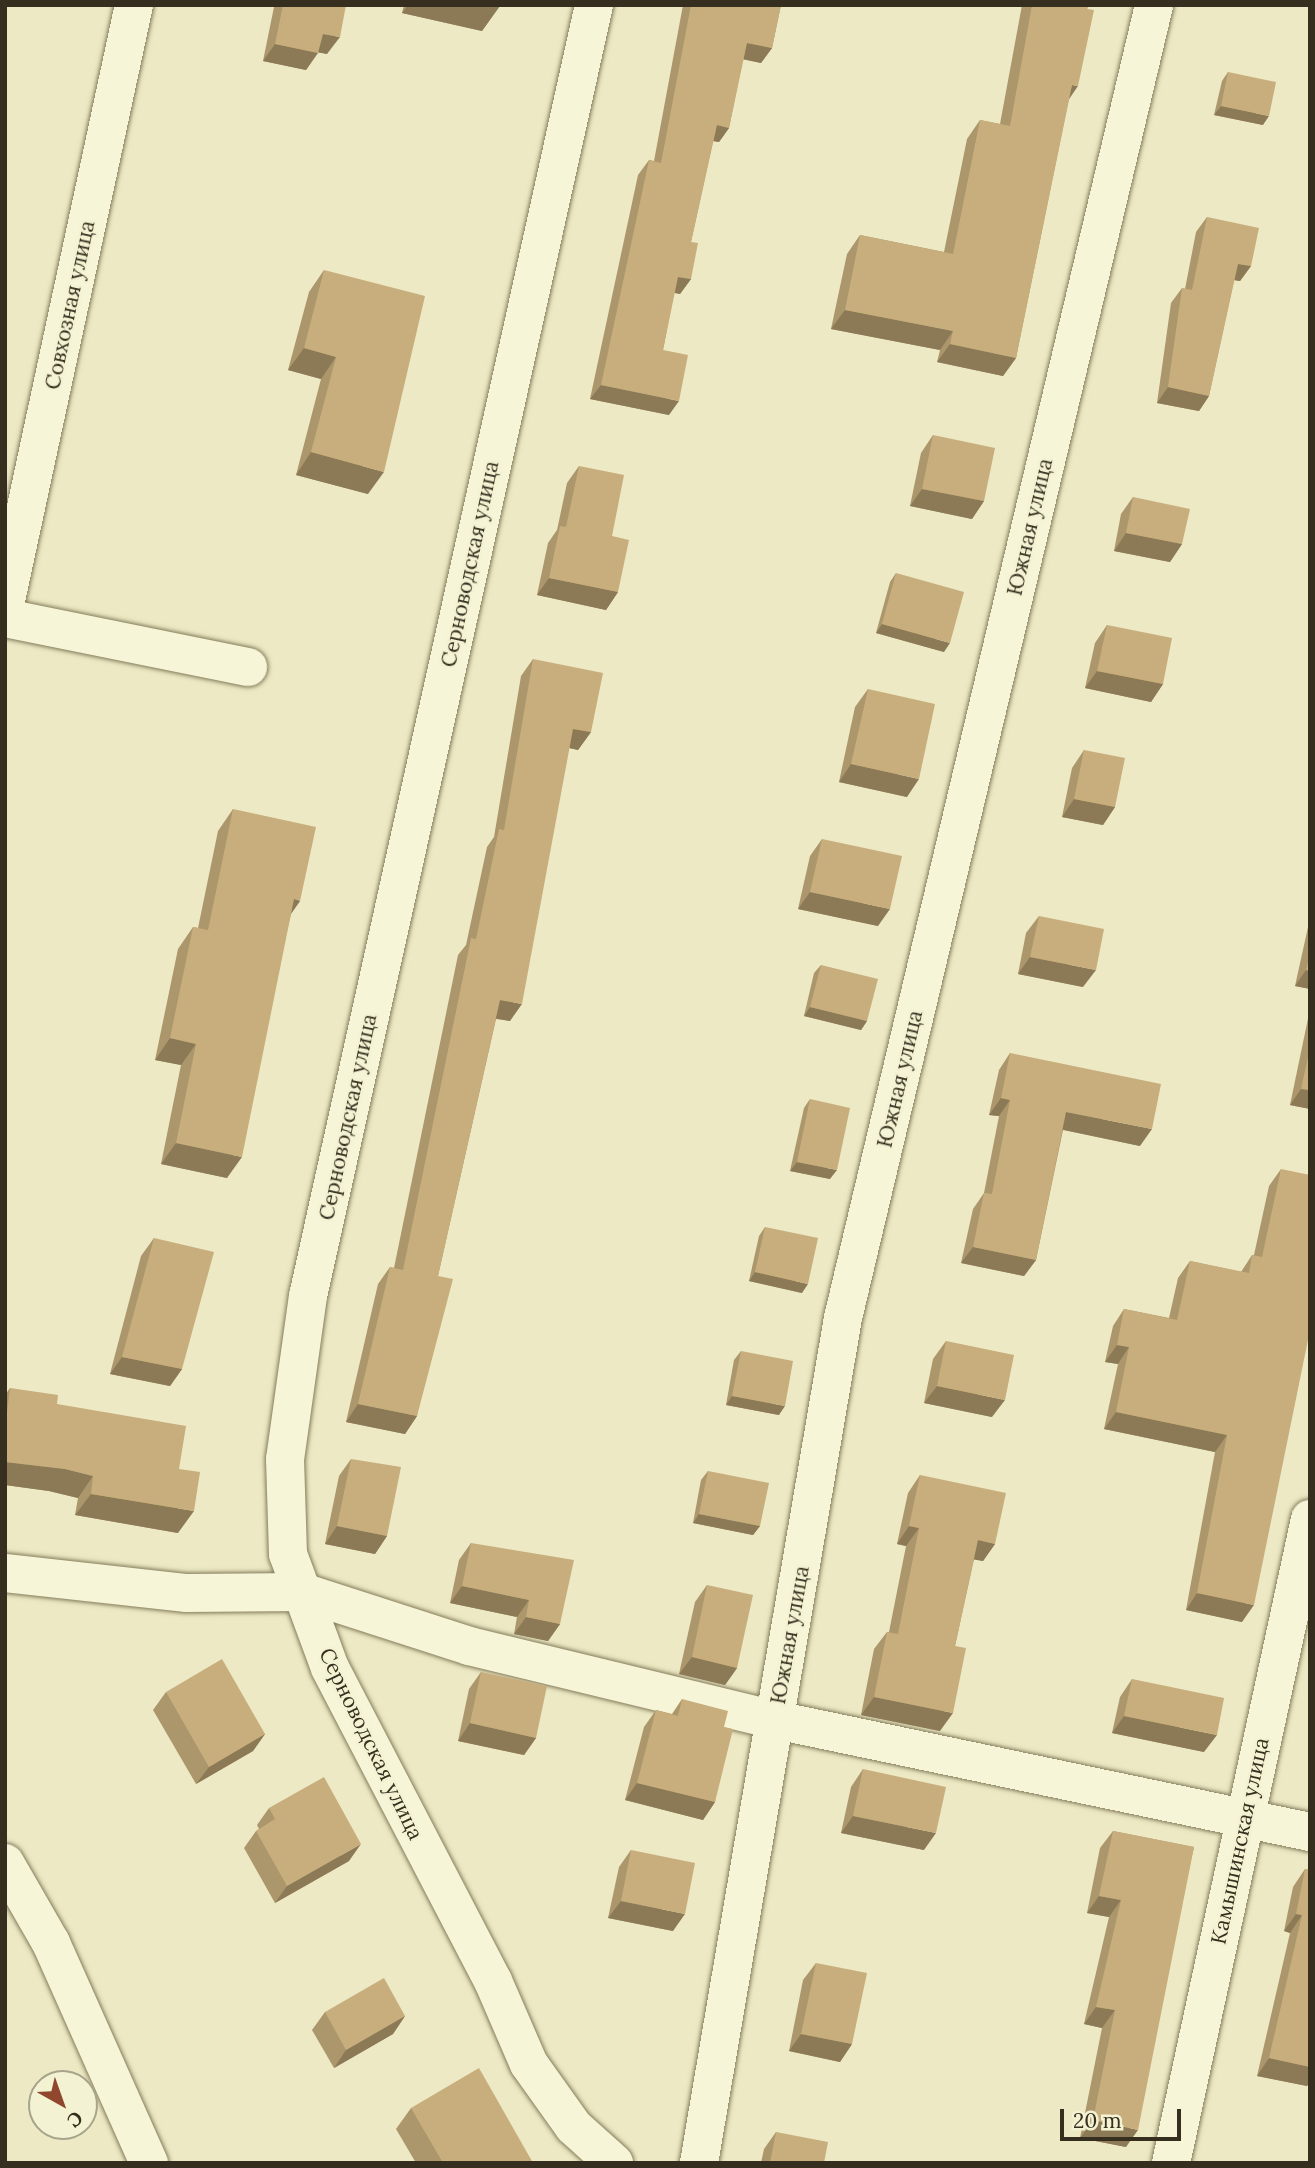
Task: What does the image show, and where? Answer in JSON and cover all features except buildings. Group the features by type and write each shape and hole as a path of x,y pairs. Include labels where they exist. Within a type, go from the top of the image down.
{"street":[{"name":"Совхозная улица","path":"5,605 134,5"},
{"name":"Серноводская улица","path":"594,5 308,1296 285,1459 288,1554 330,1668 493,1981 529,2064 574,2127 614,2163"},
{"name":"Южная улица","path":"699,2163 843,1318 1154,5"},
{"path":"5,618 248,667"},
{"name":"Камышинская улица","path":"1171,2163 1310,1519"},
{"path":"5,1573 187,1593 302,1592 469,1646 776,1720 1310,1832"},
{"path":"5,1863 51,1943 149,2163"}]}
